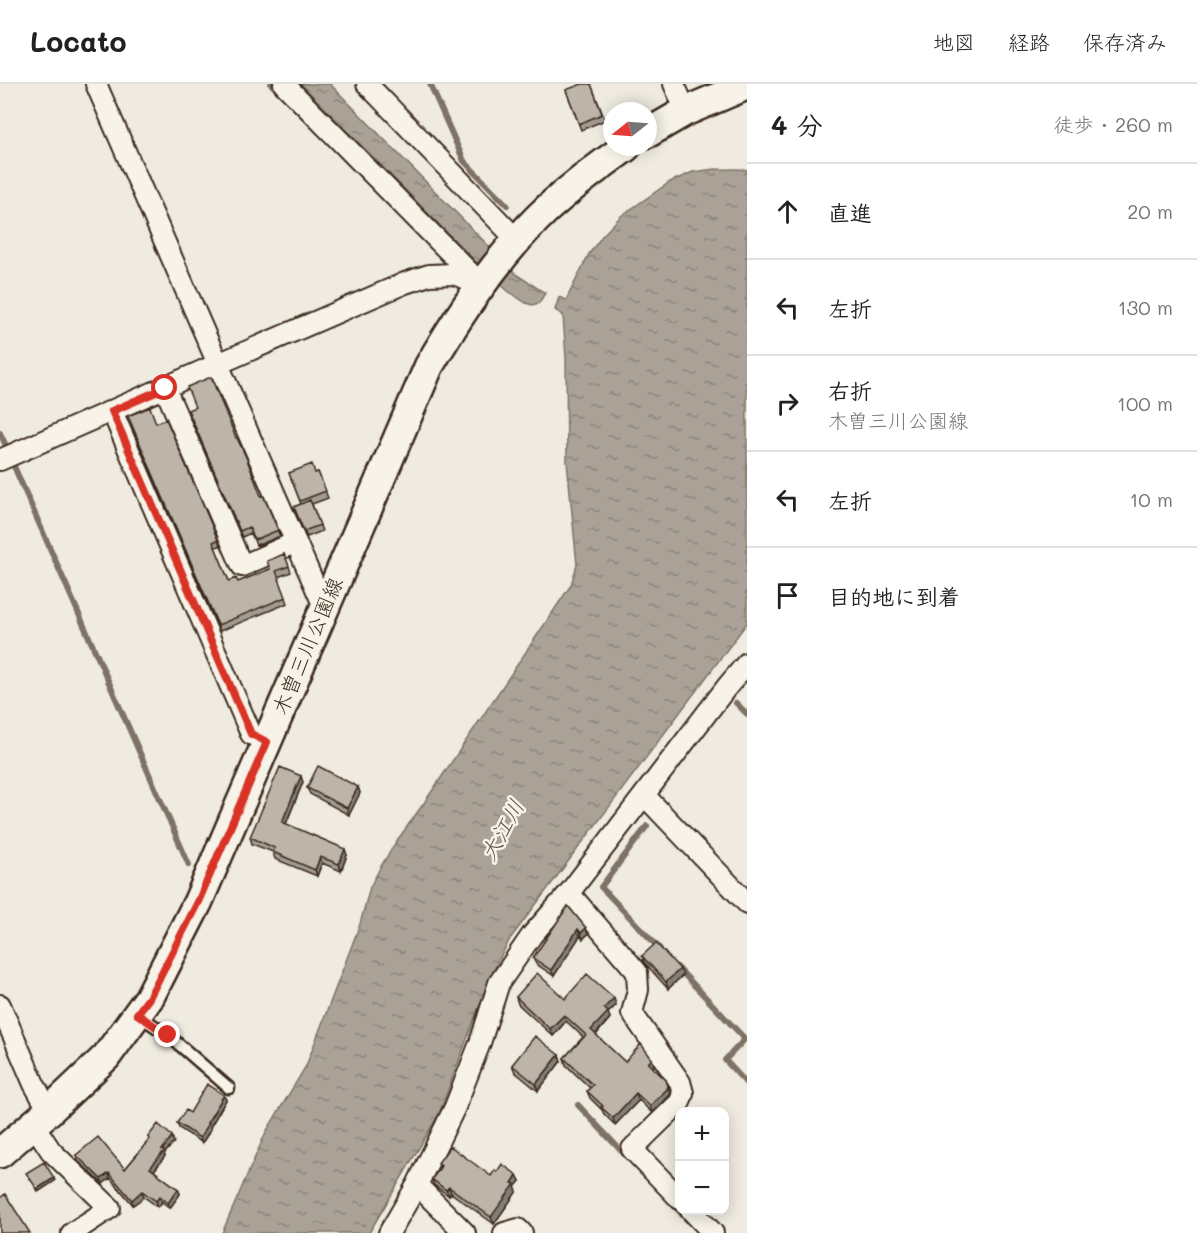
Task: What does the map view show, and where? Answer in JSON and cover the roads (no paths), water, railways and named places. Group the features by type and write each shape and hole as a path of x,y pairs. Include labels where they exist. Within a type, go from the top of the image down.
{"main road":[{"path":"657,128 686,111 747,86"},
{"name":"木曽三川公園線","path":"0,1153 106,1057 149,998 198,902 429,366 454,324 512,247 547,210 613,156"}],"street":[{"path":"96,84 324,609"},
{"path":"284,84 484,282"},
{"path":"351,84 478,213 495,216"},
{"path":"367,84 495,216 512,247"},
{"path":"674,84 686,111"},
{"path":"0,460 405,283 429,275 453,274 484,282"},
{"path":"165,388 242,566 296,542"},
{"path":"112,411 251,734 267,742"},
{"path":"390,1233 417,1185 455,1107 480,1043 499,983 532,935 569,893 747,663"},
{"path":"644,795 747,903"},
{"path":"569,893 637,972 638,990 632,1013 680,1082 683,1092 680,1102 632,1149 675,1193"},
{"path":"0,1005 34,1084 51,1151 110,1208 72,1233"},
{"path":"417,1185 465,1233"},
{"path":"696,1215 713,1233"},
{"path":"504,1233 518,1228 522,1233"}],"lane":[{"path":"137,1014 168,1035 229,1088"}],"water":[{"path":"301,84 330,84 517,275 545,293 539,303 532,305 526,303 508,291 474,260"},
{"name":"大江川","path":"715,169 747,170 747,623 510,939 490,977 439,1114 369,1233 222,1233 266,1132 306,1066 360,924 370,887 381,866 571,585 577,565 567,461 566,358 563,315 555,310 559,297 566,300 589,254 621,216 670,182 693,172"}],"waterway":[{"path":"271,84 281,94"},
{"path":"430,84 464,161 507,205"},
{"path":"0,433 7,448"},
{"path":"13,464 189,865"},
{"path":"736,703 747,714"},
{"path":"647,826 601,887 660,949"},
{"path":"677,967 745,1039 725,1060 747,1084"},
{"path":"578,1105 627,1157"},
{"path":"670,1201 687,1220"}]}
